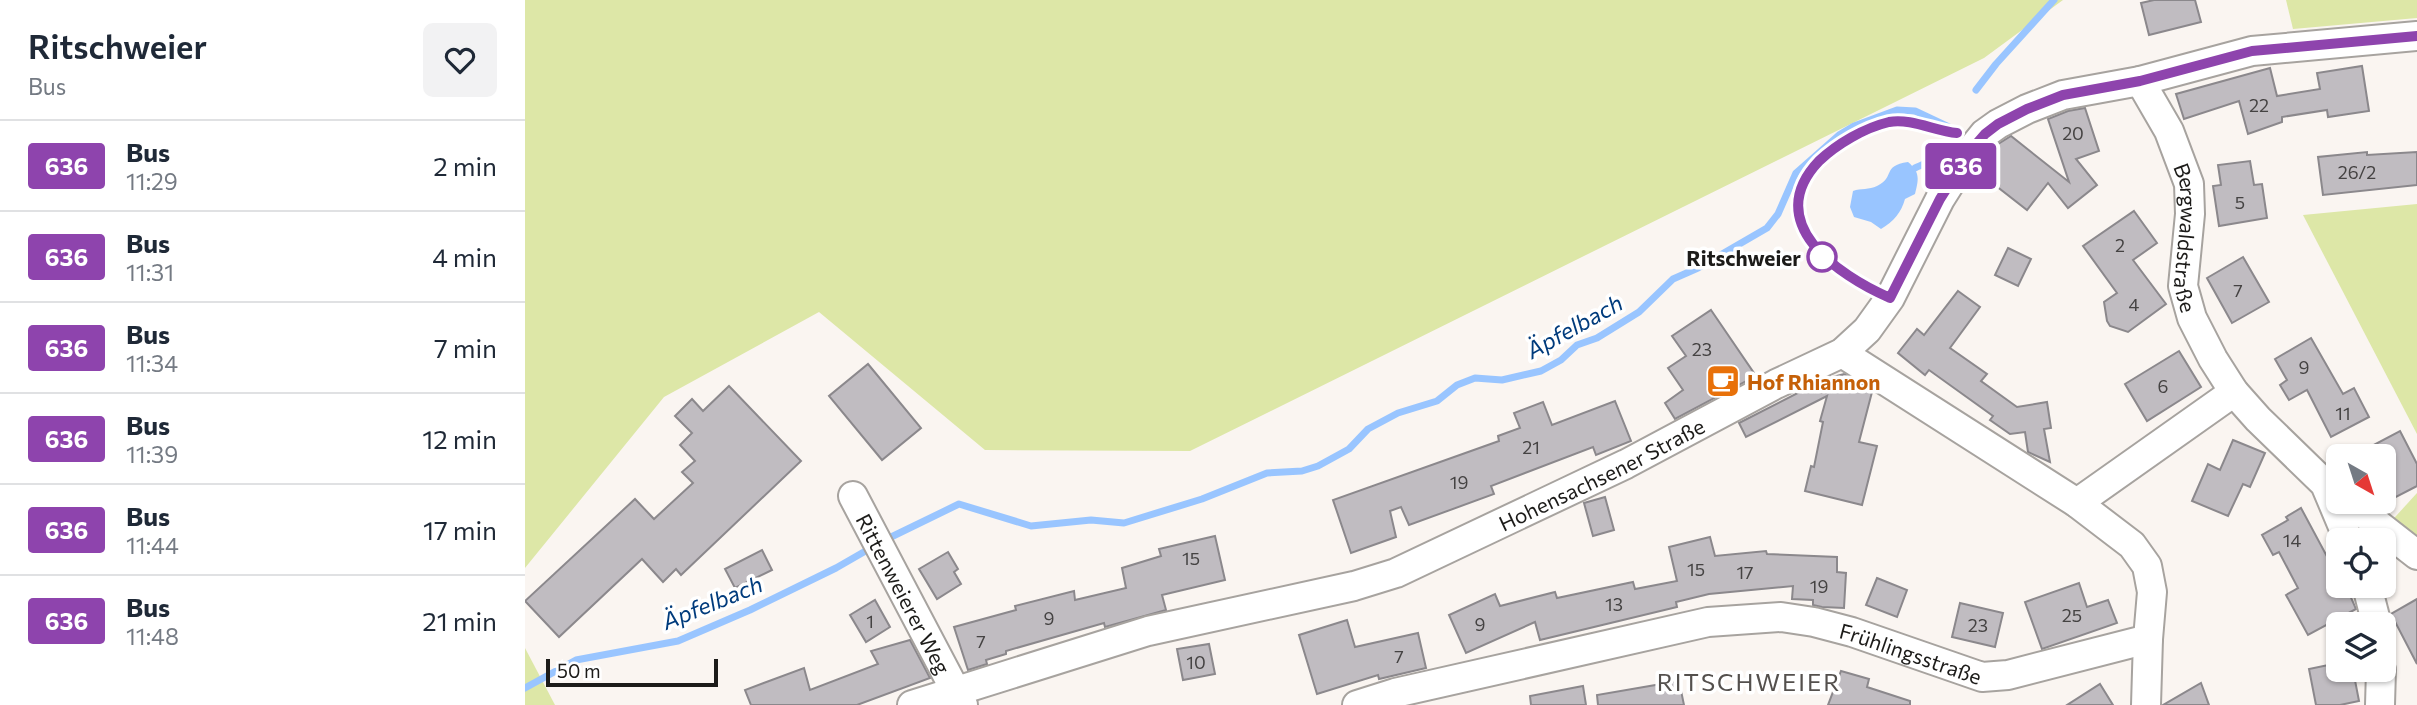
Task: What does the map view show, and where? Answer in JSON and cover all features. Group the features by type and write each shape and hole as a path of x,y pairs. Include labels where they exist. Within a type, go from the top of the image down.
{"street":[{"name":"Hohensachsener Straße","path":"912,705 959,698 1148,631 1354,586 1396,573 1626,464 1776,384 1842,353 1867,330 1890,298 1940,199 1985,134 2027,109 2063,95 2140,81 2252,51 2417,36"},
{"name":"Bergwaldstraße","path":"2140,81 2169,131 2189,184 2190,214 2183,286 2192,318 2234,392 2258,419 2326,483"},
{"path":"1842,353 2077,503 2132,545 2147,566 2152,592 2146,705"},
{"path":"2077,503 2234,392"},
{"name":"Rittenweierer Weg","path":"853,496 959,698"},
{"path":"2365,514 2417,555"},
{"name":"Frühlingsstraße","path":"1357,705 1395,693 1708,622 1781,617 1814,622 1852,632 1982,677 2008,675 2148,639"},
{"path":"2380,705 2381,682"}],"green space":[{"path":"525,0 2063,0 1984,58 1190,451 985,450 819,312 664,397 525,568"},
{"path":"2286,0 2417,0 2417,18 2293,29"},
{"path":"2417,204 2417,434 2303,215"},
{"path":"2417,493 2417,548 2396,534 2396,528 2386,527"},
{"path":"525,648 555,705 525,705"}],"water":[{"path":"1908,162 1915,169 1917,176 1915,194 1905,199 1893,220 1881,229 1871,222 1854,217 1850,207 1853,191 1883,183 1894,166"}],"building":[{"path":"2154,0 2195,0 2201,22 2149,35 2141,3"},
{"path":"2362,66 2369,111 2328,117 2327,110 2282,117 2282,122 2248,134 2239,101 2184,119 2176,94 2270,68 2277,96 2320,89 2317,73"},
{"path":"2085,108 2099,151 2076,159 2097,185 2068,208 2048,183 2027,210 1977,171 1995,146 2011,136 2069,182 2048,119"},
{"path":"2367,152 2367,155 2417,152 2417,185 2323,195 2318,157"},
{"path":"2250,161 2254,185 2262,184 2267,218 2219,226 2213,186 2221,185 2218,165"},
{"path":"2134,211 2157,243 2133,260 2166,304 2128,332 2110,326 2107,321 2104,302 2117,293 2083,246"},
{"path":"2008,248 2031,259 2018,286 1995,275"},
{"path":"2243,257 2269,302 2232,323 2207,278"},
{"path":"1958,291 1980,307 1950,348 1987,374 1981,381 2017,407 2047,402 2051,428 2044,429 2050,462 2028,452 2025,432 2010,434 1990,420 1993,416 1929,370 1925,375 1898,353 1917,329 1924,335"},
{"path":"1711,310 1756,376 1675,419 1665,403 1683,390 1668,368 1686,356 1672,336"},
{"path":"2311,338 2343,394 2354,388 2369,417 2331,437 2307,390 2289,400 2280,385 2287,380 2275,359"},
{"path":"2179,351 2201,387 2147,421 2125,384"},
{"path":"868,364 921,428 882,460 829,396"},
{"path":"1844,374 1856,381 1852,383 1872,392 1859,442 1877,446 1862,505 1805,491 1811,466 1814,467 1823,422 1820,421 1827,396 1746,437 1739,423 1825,379"},
{"path":"729,386 801,461 681,575 676,569 663,582 642,559 559,637 525,601 635,499 654,519 693,483 682,472 695,461 680,445 692,433 675,416 692,399 703,411"},
{"path":"1615,401 1631,441 1596,455 1593,447 1491,486 1494,494 1409,525 1401,507 1390,511 1396,537 1351,553 1333,500 1499,441 1498,436 1520,428 1514,413 1543,402 1552,425"},
{"path":"2400,431 2417,464 2417,486 2396,497 2396,444 2376,444"},
{"path":"2233,440 2265,453 2250,487 2243,484 2228,516 2192,501 2208,464 2220,470"},
{"path":"1605,497 1614,530 1593,536 1584,503"},
{"path":"2301,508 2326,555 2326,598 2351,598 2356,609 2350,612 2326,612 2326,625 2308,635 2286,595 2298,588 2279,552 2273,555 2262,535 2288,520 2286,517"},
{"path":"1215,536 1225,580 1162,595 1166,610 1105,627 1104,623 1006,651 1006,654 986,660 987,664 968,670 954,627 1016,610 1015,606 1074,591 1075,600 1126,588 1122,568 1161,556 1159,549"},
{"path":"1710,537 1715,556 1766,551 1767,554 1837,557 1837,572 1846,573 1844,608 1822,607 1813,605 1813,600 1792,599 1793,586 1709,594 1676,602 1677,607 1540,640 1535,622 1466,653 1449,615 1495,594 1500,606 1555,592 1557,598 1633,582 1635,589 1677,581 1669,547"},
{"path":"762,550 772,570 735,588 725,569"},
{"path":"948,552 958,569 954,572 961,584 937,599 919,569"},
{"path":"1877,578 1907,590 1897,617 1866,605"},
{"path":"2079,583 2087,607 2108,600 2117,623 2042,649 2025,602"},
{"path":"2417,599 2417,664 2396,624 2394,612"},
{"path":"875,600 890,627 866,642 850,615"},
{"path":"1960,603 2003,613 1995,647 1952,637"},
{"path":"1347,620 1355,647 1418,633 1426,668 1379,679 1378,675 1317,694 1299,635"},
{"path":"910,640 930,678 857,705 751,705 745,690 804,668 810,690 878,664 871,651"},
{"path":"1209,644 1215,674 1183,680 1177,649"},
{"path":"2326,665 2326,682 2355,682 2359,701 2340,705 2316,705 2309,669"},
{"path":"1841,671 1869,679 1867,687 1910,701 1910,705 1828,705"},
{"path":"1679,681 1684,705 1598,705 1597,695"},
{"path":"2201,683 2209,705 2163,705"},
{"path":"2100,684 2113,705 2067,705"},
{"path":"1583,686 1586,705 1531,705 1530,696"}],"waterway":[{"name":"Äpfelbach","path":"1976,90 2054,0"},
{"name":"Äpfelbach","path":"887,539 959,504 1031,526 1091,520 1124,523 1202,499 1267,473 1302,471 1318,466 1349,449 1368,429 1398,413 1437,401 1457,385 1475,378 1502,380 1541,371 1561,360 1577,345 1597,338 1639,312 1673,279 1698,268 1767,228 1778,214 1796,173 1839,135 1854,126 1897,110 1915,111 1951,128 1953,131 1944,151 1915,168"},
{"name":"Äpfelbach","path":"525,688 576,660 678,641 750,610 869,549"}],"bus line":[{"name":"636","path":"1957,133 1911,123 1891,122 1867,130 1829,151 1806,176 1799,196 1798,214 1806,234 1822,257 1844,274 1890,298 1940,199 1971,150 1998,124 2063,95 2140,81 2252,51 2417,36"}],"place":[{"name":"Ritschweier","path":"1822,257"},
{"name":"Hof Rhiannon","path":"1723,381"}],"district":[{"name":"RITSCHWEIER","path":"1749,681"}]}
